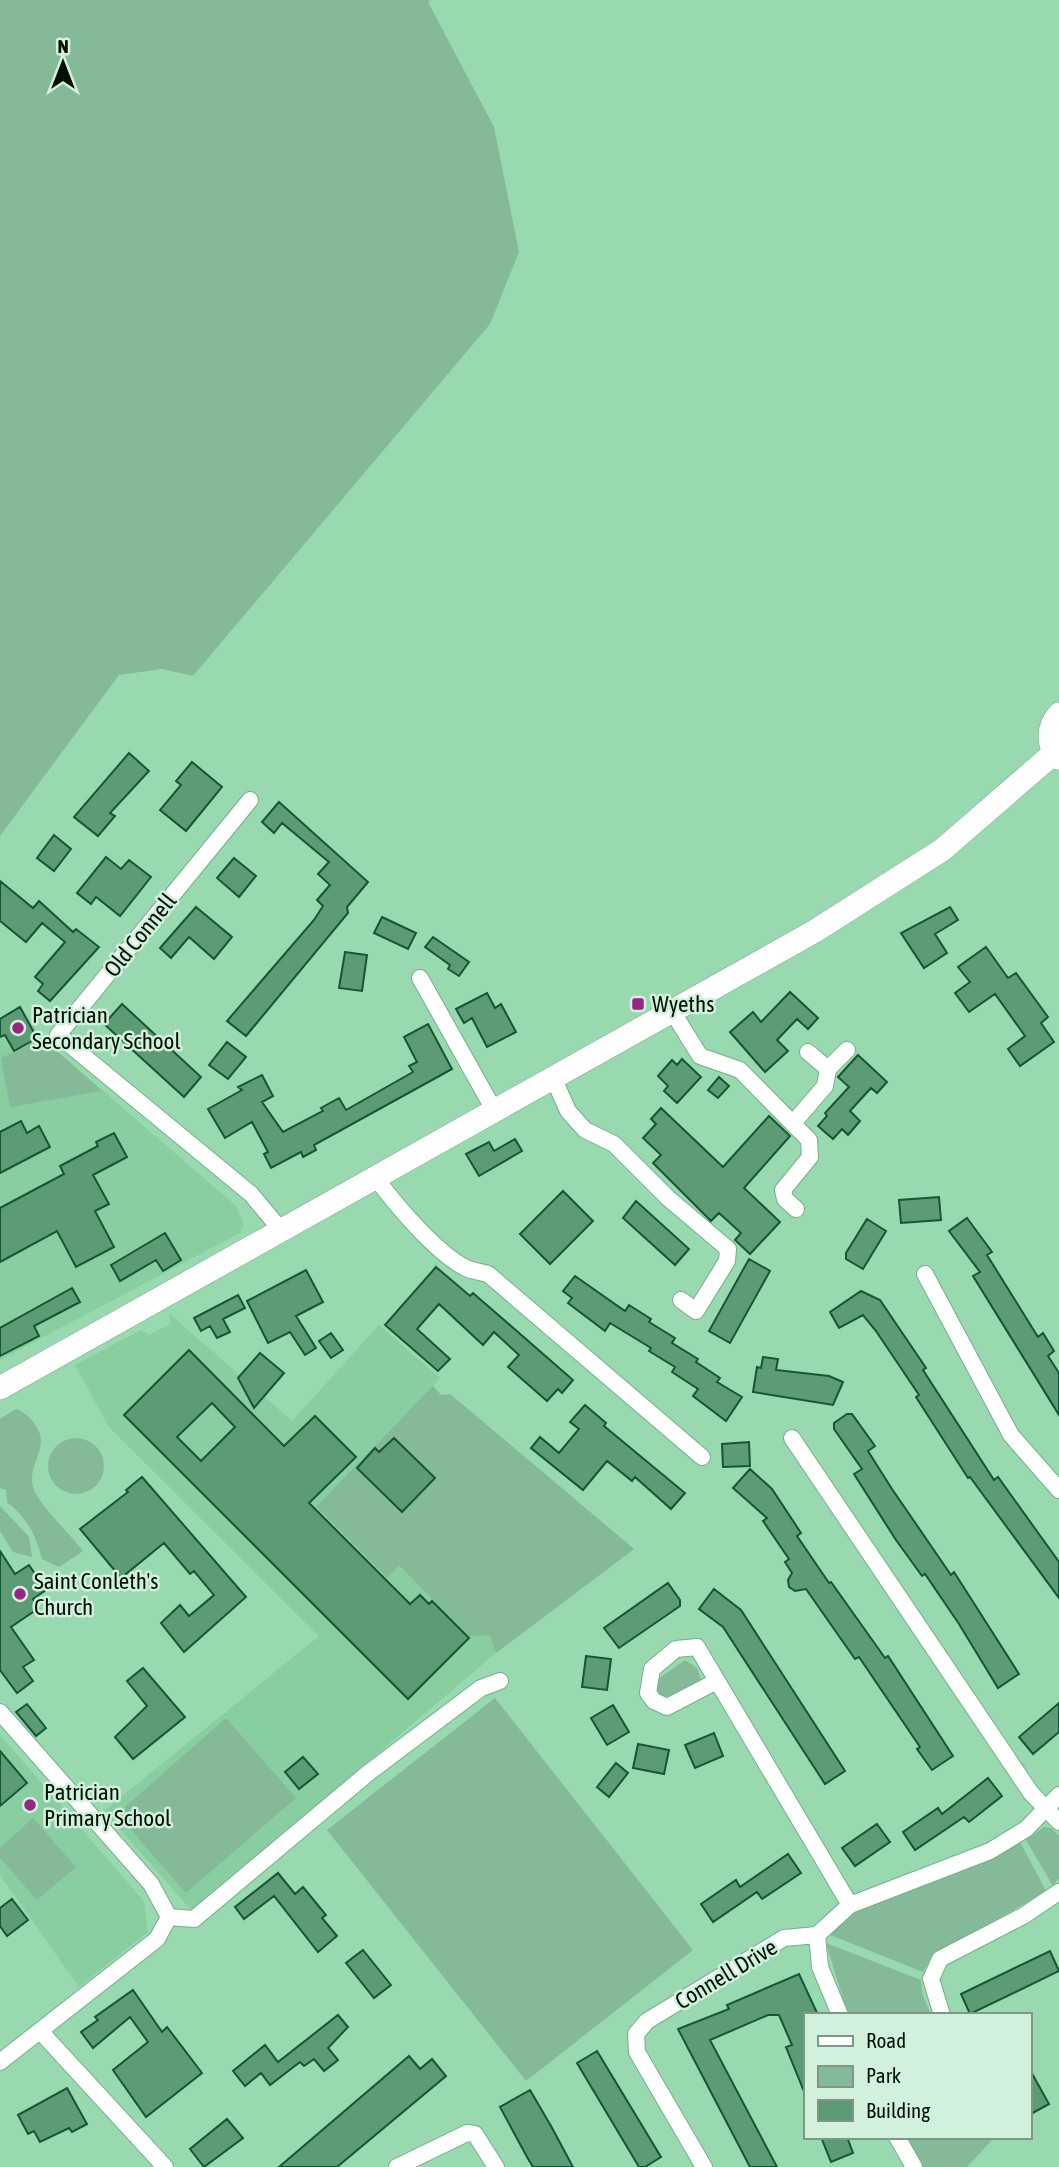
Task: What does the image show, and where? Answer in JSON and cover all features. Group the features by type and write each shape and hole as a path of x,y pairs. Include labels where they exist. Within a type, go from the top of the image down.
{"main road":[{"path":"0,1388 815,931 942,850 1057,755 1050,729 1059,715"}],"street":[{"name":"Old Connell","path":"250,800 58,1035 251,1194 281,1230"},
{"path":"420,978 495,1110"},
{"path":"672,1011 700,1056 740,1070 810,1140 810,1157 783,1190 785,1199 796,1209"},
{"path":"794,1122 825,1086 828,1069 847,1050"},
{"path":"808,1052 828,1069"},
{"path":"553,1077 568,1111 585,1130 614,1144 668,1198 728,1249 727,1261 696,1311 681,1300"},
{"path":"375,1177 396,1205 432,1240 466,1268 488,1274 702,1457"},
{"path":"925,1274 1011,1435 1059,1490"},
{"path":"792,1438 1031,1793 1059,1822"},
{"path":"169,1917 194,1919 367,1774 481,1688 500,1681"},
{"path":"715,1682 850,1905"},
{"path":"0,1712 151,1884 169,1917"},
{"path":"839,2013 820,1967 817,1935 850,1905 990,1851 1019,1835 1059,1795"},
{"path":"941,2013 931,1979 940,1959 1057,1898"},
{"path":"0,2062 157,1939 169,1917"},
{"name":"Connell Drive","path":"704,2167 637,2052 636,2034 647,2021 784,1938 817,1935"},
{"path":"41,2032 165,2167"},
{"path":"397,2167 467,2133 475,2134 496,2167"},
{"path":"898,2139 914,2167"}],"shaded area":[{"path":"21,1007 42,1038 236,1206 244,1225 240,1233 0,1360 0,1018"},
{"path":"170,1314 292,1421 379,1325 440,1378 433,1386 441,1395 450,1394 634,1549 496,1653 192,1911 104,1811 319,1636 109,1427 75,1365 141,1330 149,1335 170,1324"},
{"name":"Patrician Primary School","path":"0,1735 144,1901 148,1932 79,1987 0,1875"}],"green space":[{"path":"0,0 430,0 428,2 494,127 519,252 490,324 193,676 162,669 119,675 0,836"},
{"path":"42,1038 102,1091 10,1107 1,1058"},
{"path":"433,1386 441,1395 450,1394 634,1549 496,1653 490,1635 469,1636 399,1565 387,1578 316,1507"},
{"path":"16,1409 33,1422 41,1437 32,1474 33,1488 47,1510 83,1551 59,1567 42,1559 29,1527 7,1502 6,1490 0,1488 0,1419"},
{"path":"76,1438 87,1440 96,1446 102,1455 102,1477 96,1486 87,1492 76,1494 65,1492 56,1486 50,1477 48,1466 50,1455 56,1446 65,1440"},
{"path":"0,1506 29,1537 32,1557 13,1552 0,1531"},
{"path":"685,1660 697,1668 701,1680 672,1695 661,1697 656,1692 655,1681"},
{"path":"495,1698 693,1950 526,2081 327,1830"},
{"path":"226,1718 296,1798 186,1893 117,1814"},
{"path":"33,1818 76,1867 37,1900 0,1858 0,1848"},
{"path":"1044,1827 1051,1828 1059,1836 1059,1878 1053,1886 1026,1840"},
{"path":"1020,1842 1046,1891 940,1953 929,1961 923,1972 828,1934 843,1917 987,1861"},
{"path":"826,1943 921,1980 922,1993 930,2013 847,2013"},
{"path":"907,2139 992,2140 967,2167 923,2167"}],"building":[{"path":"129,753 149,771 110,813 115,816 98,836 74,817"},
{"path":"192,762 222,787 186,831 160,810 181,785 176,781"},
{"path":"279,802 368,882 347,907 348,913 246,1036 227,1021 314,920 323,906 317,900 330,885 318,874 329,862 282,823 274,833 262,822"},
{"path":"54,835 71,849 54,871 37,858"},
{"path":"106,857 121,869 129,860 151,877 120,916 96,897 91,904 77,893"},
{"path":"234,858 256,876 239,897 217,878"},
{"path":"0,881 33,908 39,901 73,932 76,929 99,947 50,1001 38,991 43,984 35,977 65,942 42,923 26,942 0,921"},
{"path":"196,907 232,937 214,959 189,937 171,958 160,948"},
{"path":"950,907 958,920 935,934 947,953 924,968 901,933"},
{"path":"382,917 416,933 408,949 374,933"},
{"path":"433,937 469,962 459,976 448,969 450,965 425,947"},
{"path":"986,947 1008,978 1016,973 1048,1017 1041,1023 1054,1042 1020,1066 1008,1049 1025,1036 995,994 969,1012 955,993 970,982 958,967"},
{"path":"345,952 367,955 362,991 339,988"},
{"path":"790,992 818,1018 808,1029 797,1019 777,1040 788,1051 765,1072 730,1032 753,1012 761,1022"},
{"path":"487,993 495,1008 501,1004 516,1032 487,1047 472,1018 464,1023 456,1009"},
{"path":"122,1004 201,1077 184,1097 104,1024"},
{"name":"Patrician Secondary School","path":"20,1007 37,1038 14,1051 5,1035 0,1037 0,1019"},
{"path":"428,1024 452,1069 314,1145 316,1150 303,1157 301,1152 271,1168 264,1154 268,1152 252,1122 225,1138 208,1109 242,1090 238,1087 262,1075 273,1096 262,1102 283,1132 323,1111 321,1108 339,1098 346,1110 413,1072 409,1066 417,1062 404,1037"},
{"path":"227,1042 246,1057 228,1079 209,1065"},
{"path":"858,1055 887,1082 877,1093 871,1088 850,1111 860,1121 848,1135 842,1129 833,1139 818,1126 827,1116 825,1113 849,1087 838,1077"},
{"path":"682,1059 701,1077 677,1103 664,1091 668,1086 658,1076 672,1060 677,1065"},
{"path":"719,1077 729,1086 718,1098 708,1090"},
{"path":"661,1108 723,1167 769,1116 790,1136 744,1188 780,1222 750,1254 735,1240 741,1233 719,1213 711,1221 653,1163 661,1155 643,1138 656,1124 651,1119"},
{"path":"21,1121 27,1133 39,1126 50,1147 0,1173 0,1132"},
{"path":"114,1133 127,1157 93,1175 109,1204 95,1211 114,1247 76,1267 57,1231 0,1262 0,1208 64,1174 60,1166 98,1146 96,1142"},
{"path":"515,1139 522,1151 479,1176 466,1154 489,1142 494,1151"},
{"path":"563,1191 593,1221 550,1264 520,1234"},
{"path":"939,1197 941,1220 901,1223 899,1200"},
{"path":"636,1201 689,1249 675,1265 623,1218"},
{"path":"967,1218 992,1252 987,1255 1038,1337 1043,1333 1054,1351 1048,1356 1059,1373 1059,1415 973,1276 980,1272 949,1231"},
{"path":"867,1219 886,1231 863,1269 846,1259 846,1253"},
{"path":"165,1233 181,1260 163,1271 156,1260 120,1281 111,1265"},
{"path":"749,1259 770,1271 730,1343 709,1331"},
{"path":"436,1267 470,1296 473,1293 573,1380 562,1393 558,1389 547,1401 508,1367 519,1355 494,1332 483,1345 439,1304 417,1329 450,1359 438,1371 385,1325"},
{"path":"306,1270 323,1302 296,1316 316,1348 305,1355 290,1332 268,1343 247,1301"},
{"path":"575,1276 625,1311 629,1305 651,1319 649,1322 675,1338 672,1343 698,1359 696,1362 720,1378 717,1382 742,1397 726,1421 693,1396 698,1389 672,1372 675,1367 649,1351 651,1348 610,1323 605,1331 568,1303 572,1298 563,1291"},
{"path":"72,1288 80,1302 34,1326 39,1336 0,1356 0,1328"},
{"path":"861,1291 880,1300 926,1368 923,1370 994,1480 998,1477 1059,1562 1059,1598 970,1477 968,1478 916,1397 919,1395 863,1315 839,1328 830,1312"},
{"path":"238,1295 245,1308 223,1319 230,1332 217,1338 210,1326 201,1331 194,1318"},
{"path":"331,1333 343,1350 331,1358 319,1341"},
{"path":"189,1350 284,1446 315,1416 356,1457 309,1503 410,1604 420,1595 429,1604 432,1601 469,1638 408,1699 124,1415","holes":["212,1403 235,1427 201,1461 177,1437"]},
{"path":"260,1353 284,1373 254,1408 238,1378"},
{"path":"763,1357 778,1359 776,1370 829,1376 843,1382 833,1405 753,1392 757,1367 761,1368"},
{"path":"585,1405 606,1423 604,1426 685,1493 671,1509 635,1477 632,1481 607,1461 583,1490 531,1448 540,1437 559,1453 579,1429 570,1422"},
{"path":"847,1414 852,1414 875,1446 868,1451 892,1489 951,1575 954,1572 1019,1674 998,1688 959,1624 925,1574 922,1576 896,1540 854,1474 862,1469 834,1429 834,1423"},
{"path":"394,1438 435,1478 402,1512 357,1468 375,1448 379,1452"},
{"path":"749,1442 750,1466 723,1467 722,1444"},
{"path":"750,1469 772,1489 801,1533 797,1536 885,1658 888,1656 953,1756 932,1770 917,1749 920,1747 859,1657 855,1659 806,1589 795,1591 789,1587 788,1580 792,1573 785,1562 789,1559 763,1521 767,1518 733,1488"},
{"path":"142,1477 246,1597 184,1652 161,1623 180,1605 189,1616 214,1595 194,1571 190,1574 164,1543 121,1578 80,1529 128,1492 126,1490"},
{"path":"0,1551 15,1574 29,1565 46,1590 33,1599 39,1608 11,1627 34,1660 23,1667 33,1681 17,1693 0,1670"},
{"path":"668,1583 680,1600 680,1606 619,1648 604,1628"},
{"path":"714,1589 741,1610 845,1771 825,1784 723,1627 699,1609"},
{"path":"586,1656 611,1659 607,1690 582,1687"},
{"path":"143,1668 185,1717 133,1759 115,1737 147,1706 127,1681"},
{"path":"1059,1703 1059,1732 1033,1754 1019,1737"},
{"path":"27,1704 46,1728 36,1736 16,1712"},
{"path":"613,1705 629,1732 607,1745 591,1718"},
{"path":"714,1733 723,1756 695,1768 685,1745"},
{"path":"638,1744 669,1750 664,1774 633,1768"},
{"path":"0,1751 27,1783 0,1806"},
{"path":"303,1757 318,1774 299,1789 285,1772"},
{"path":"616,1763 628,1773 609,1797 597,1787"},
{"path":"988,1778 1002,1796 969,1822 964,1817 915,1850 903,1832 938,1808 942,1814"},
{"path":"877,1824 890,1842 855,1866 842,1848"},
{"path":"788,1854 801,1873 762,1899 757,1892 713,1922 701,1904 736,1880 740,1887"},
{"path":"278,1873 295,1894 303,1887 326,1915 322,1918 337,1936 318,1952 274,1896 244,1919 235,1907"},
{"path":"12,1899 28,1920 7,1936 0,1926 0,1908"},
{"path":"363,1950 391,1985 374,1998 346,1963"},
{"path":"1050,1951 1059,1971 972,2013 970,2013 961,1994"},
{"path":"799,1974 817,2013 804,2013 804,2092 786,2047 792,2045 779,2015 768,2015 710,2040 777,2167 750,2167 678,2029 729,2009 727,2005"},
{"path":"133,1990 162,2032 167,2027 202,2073 146,2117 113,2070 148,2042 130,2017 93,2048 81,2032 98,2020 95,2017"},
{"path":"338,2015 348,2027 328,2048 338,2060 324,2071 314,2059 304,2066 300,2062 270,2085 261,2073 245,2086 233,2071 265,2045 278,2062"},
{"path":"597,2051 661,2157 645,2167 639,2167 577,2063"},
{"path":"409,2056 420,2069 432,2059 446,2076 337,2167 279,2167"},
{"path":"1031,2072 1049,2104 1031,2114"},
{"path":"67,2088 87,2124 72,2132 69,2128 40,2142 34,2131 28,2134 18,2115"},
{"path":"530,2090 573,2167 533,2167 527,2157 500,2107"},
{"path":"227,2119 243,2138 204,2167 190,2149"},
{"path":"822,2139 848,2139 853,2153 831,2162"}],"place":[{"name":"Wyeths","path":"638,1004"},
{"name":"Patrician Secondary School","path":"18,1028"},
{"name":"Saint Conleth's Church","path":"20,1594"},
{"name":"Patrician Primary School","path":"30,1805"}]}
